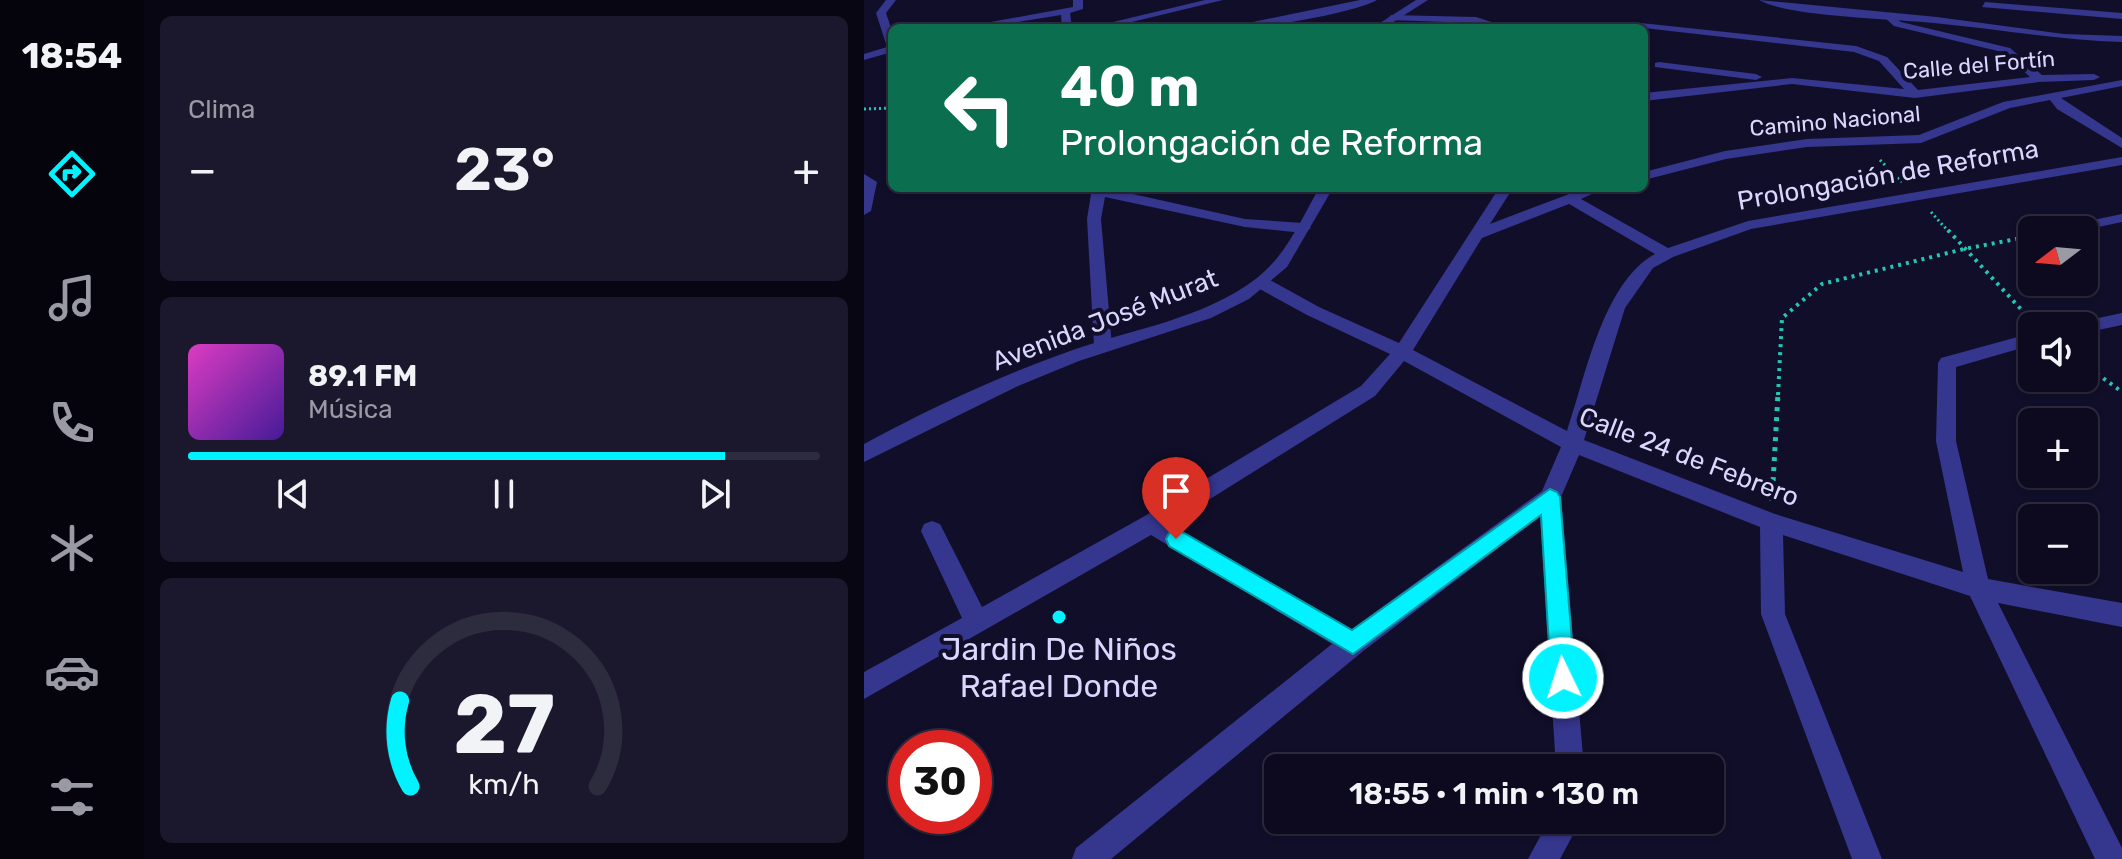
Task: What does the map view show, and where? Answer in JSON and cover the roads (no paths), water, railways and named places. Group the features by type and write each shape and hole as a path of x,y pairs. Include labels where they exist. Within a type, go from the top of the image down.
{"street":[{"path":"888,35 881,13 891,0"},
{"path":"1131,24 1226,14 1299,17 1372,0"},
{"path":"1383,24 1423,0"},
{"path":"1764,0 1812,9 1937,20 2064,37 2122,39"},
{"path":"990,24 1065,11 1078,4 1082,24"},
{"path":"1985,5 2122,16"},
{"path":"1065,11 1067,24"},
{"path":"1889,17 1898,24 2006,50 2039,79"},
{"path":"1391,18 1476,20 1490,24"},
{"path":"1648,27 1856,49 1883,59 1915,94"},
{"path":"864,57 888,48"},
{"name":"Calle del Fortín","path":"1659,65 1915,94 2039,79 2122,76"},
{"name":"Calle del Fortín","path":"1648,97 1792,81"},
{"name":"Camino Nacional","path":"1648,175 1725,155 1793,145 1921,139 2007,105 2122,83"},
{"path":"2052,95 2061,106 2122,144"},
{"name":"Prolongación de Reforma","path":"1087,859 1353,643 1550,497 1573,444 1617,307 1647,265 1667,254 1748,225 2122,161"},
{"path":"864,178 870,182 864,211"},
{"path":"1098,192 1094,219 1103,346"},
{"path":"1112,192 1245,223 1303,228"},
{"name":"Avenida José Murat","path":"864,454 901,433 1045,368 1211,312 1262,283 1283,261 1324,192"},
{"path":"864,686 1151,524 1368,391 1402,352 1504,192"},
{"path":"1479,234 1588,192"},
{"path":"1570,199 1667,254"},
{"path":"2098,223 2122,218"},
{"name":"Calle 24 de Febrero","path":"1262,283 1313,311 1402,352 1573,444 1771,522 1978,588 2122,615"},
{"path":"2098,324 2122,319"},
{"path":"2018,343 1947,363 1946,441 1978,588 2111,859"},
{"path":"1550,497 1569,754"},
{"path":"1771,522 1773,614 1867,859"},
{"path":"1151,524 1353,643"},
{"path":"932,531 976,621"},
{"path":"1543,859 1558,834"}],"place":[{"name":"Jardin De Niños Rafael Donde","path":"1059,617"}]}
